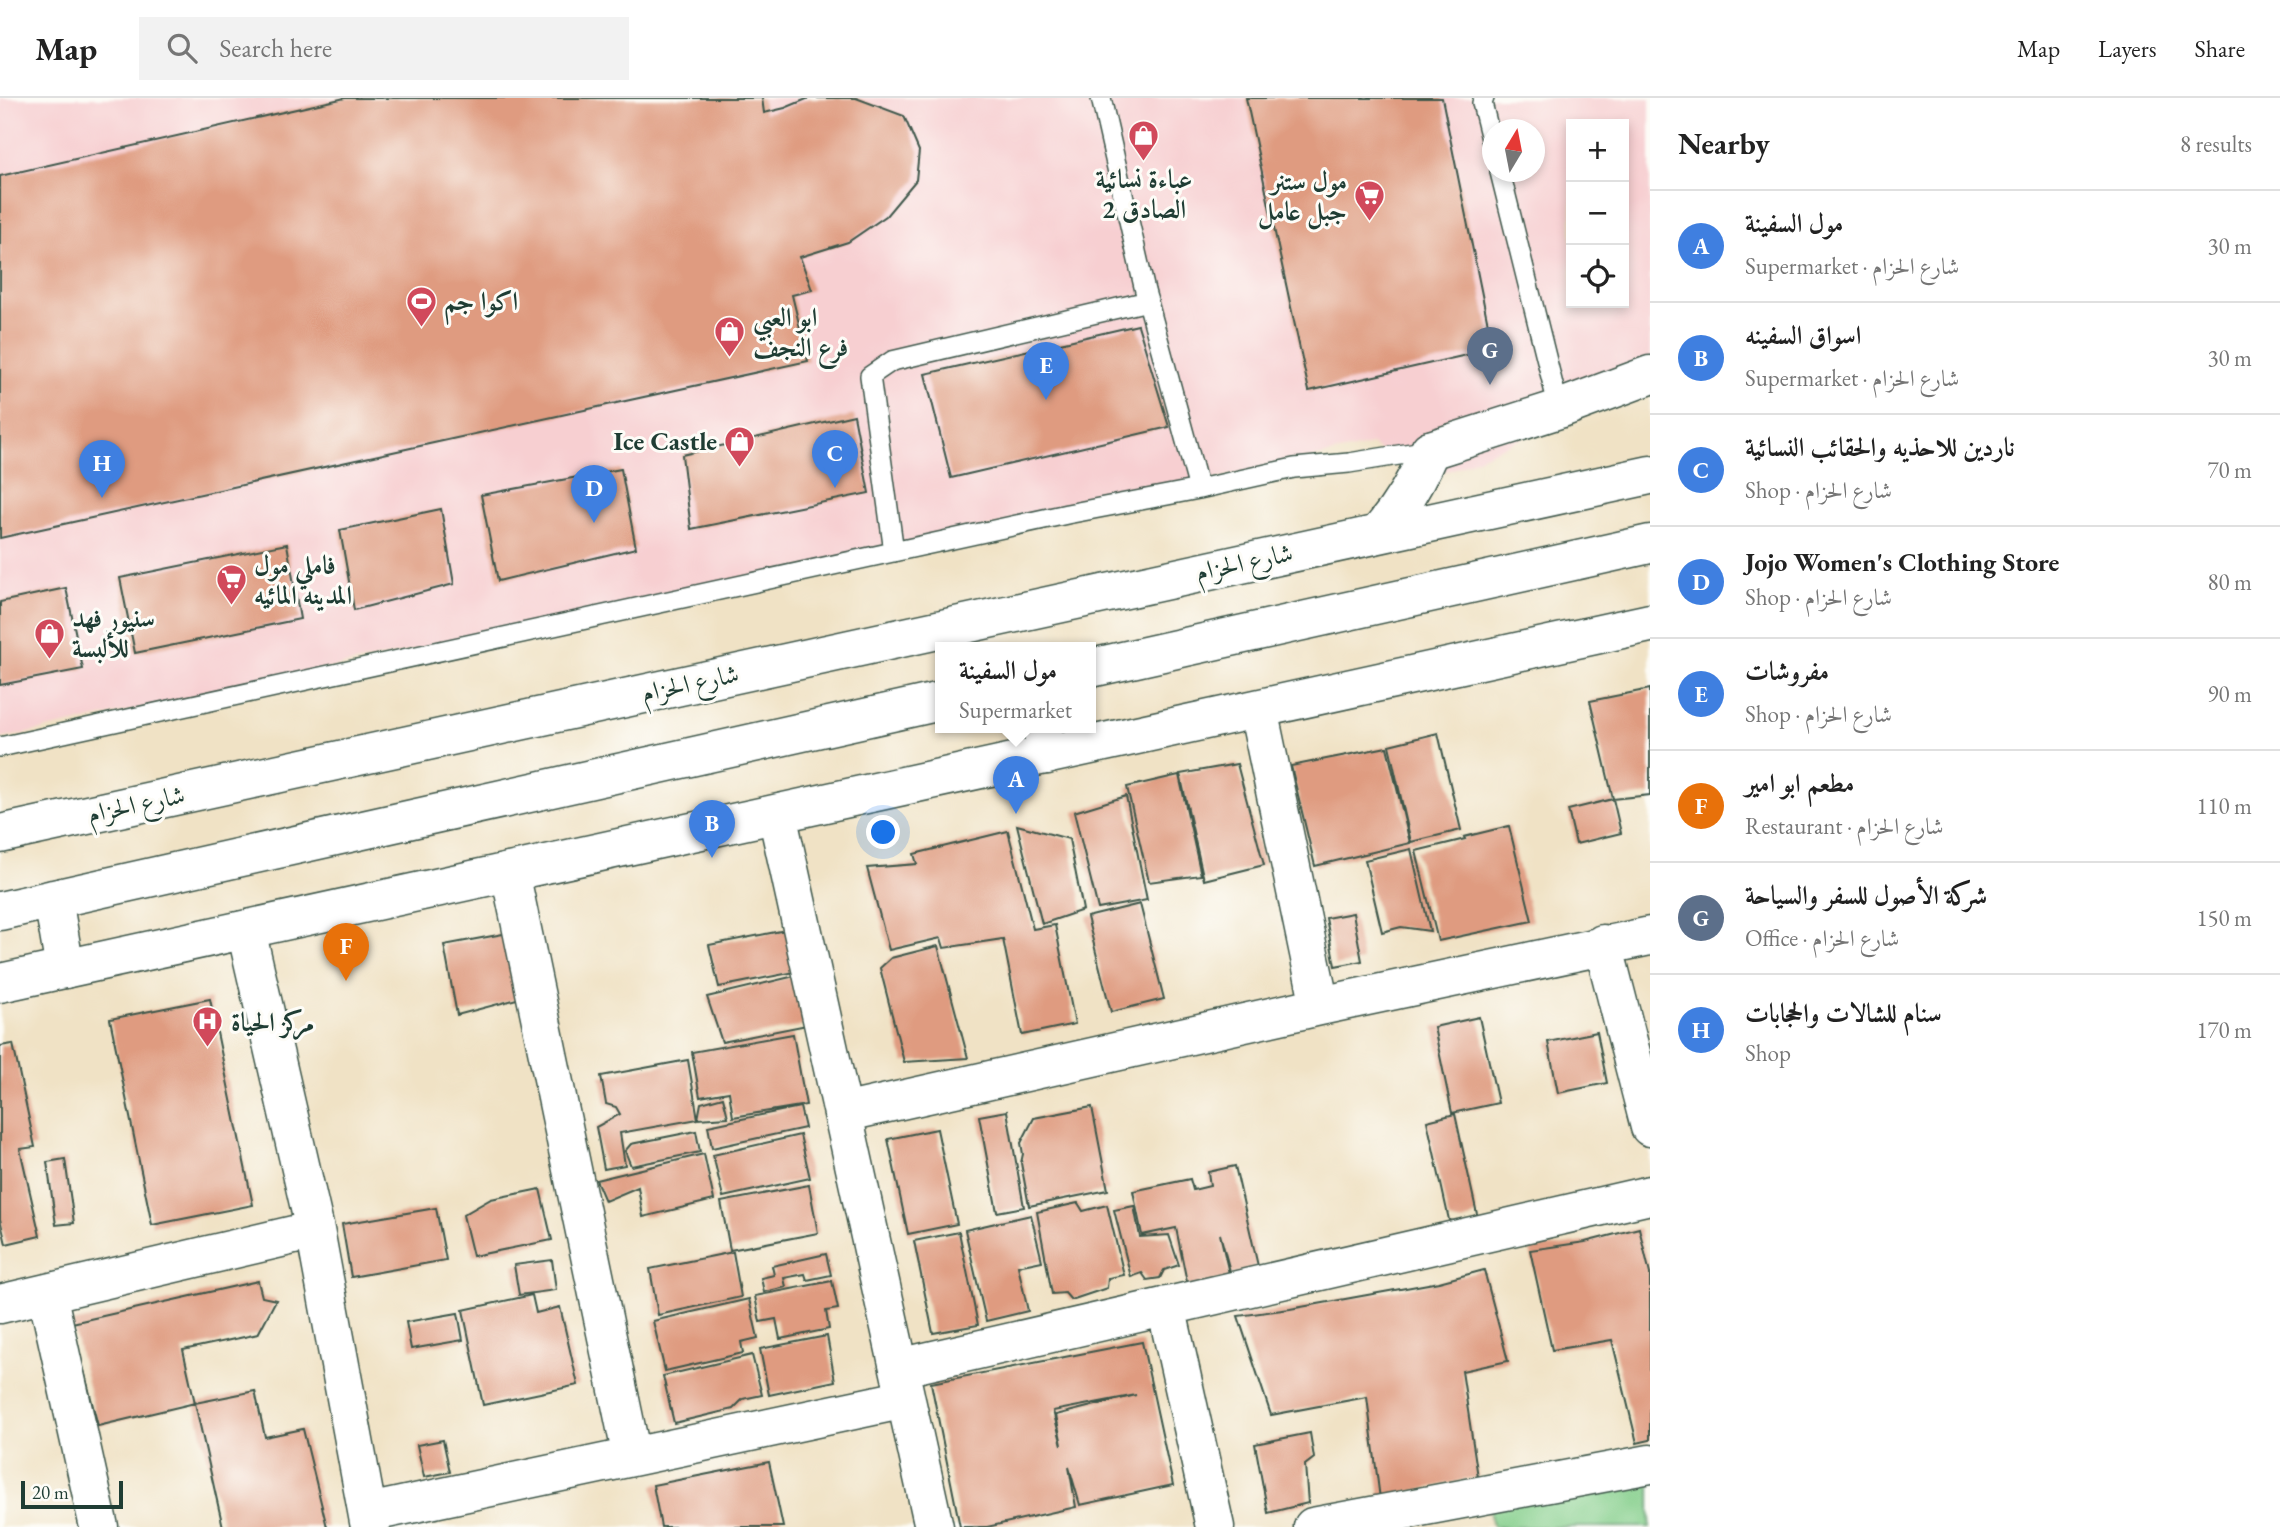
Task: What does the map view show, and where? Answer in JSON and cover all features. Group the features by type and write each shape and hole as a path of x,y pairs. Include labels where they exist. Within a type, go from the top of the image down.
{"street":[{"path":"1380,532 1400,508 1417,480 1430,450 1559,409 1650,375"},
{"name":"شارع الحزام","path":"0,834 1650,475"},
{"path":"1096,667 1650,544"},
{"path":"0,983 777,814 1044,742 1258,709 1650,623"},
{"path":"0,911 935,702"},
{"path":"1258,709 1320,1006"},
{"path":"777,814 934,1527"},
{"path":"510,872 632,1457"},
{"path":"54,899 65,969"},
{"path":"247,930 315,1230 369,1520 632,1457 902,1384 1166,1306 1650,1195"},
{"path":"843,1113 1320,1006 1650,936"},
{"path":"1603,944 1650,1127"},
{"path":"0,1304 315,1230"},
{"path":"47,1293 90,1525"},
{"path":"1166,1306 1214,1527"},
{"path":"1313,1527 1473,1512 1650,1464"}],"lane":[{"path":"1101,98 1148,301 1199,489"},
{"path":"1484,98 1482,103 1486,119"},
{"path":"1502,182 1559,409"},
{"path":"894,552 870,376 892,361 1148,301"},
{"path":"0,747 1067,514 1294,468 1430,450"}],"shaded area":[{"path":"0,98 1650,98 1650,358 1578,413 1451,470 1418,477 1372,445 0,739"}],"green space":[{"path":"1650,1473 1650,1527 1493,1527 1488,1506"}],"building":[{"name":"اكوا جم","path":"345,98 762,98 764,113 809,98 856,98 904,116 919,151 916,180 886,216 848,242 800,257 812,290 792,295 808,361 0,538 0,176"},
{"name":"مول ستنر جبل عامل","path":"1246,98 1442,98 1493,349 1309,391"},
{"path":"1138,325 1169,427 951,478 925,374"},
{"path":"854,415 869,493 691,529 682,455"},
{"path":"621,469 636,548 498,581 481,495"},
{"path":"441,509 454,584 354,610 340,530"},
{"path":"287,544 300,619 135,653 120,578"},
{"path":"66,588 83,669 0,685 0,602"},
{"path":"1650,689 1650,795 1613,799 1590,701"},
{"path":"1438,733 1461,830 1411,842 1389,745"},
{"path":"1387,747 1410,843 1315,866 1291,766"},
{"path":"1237,764 1264,865 1204,880 1180,774"},
{"path":"1179,775 1201,875 1149,882 1127,787"},
{"path":"1126,796 1147,900 1098,909 1074,812"},
{"path":"1613,799 1621,833 1576,844 1568,810"},
{"path":"1017,825 1069,839 1083,910 1042,924"},
{"path":"1509,826 1532,921 1438,941 1416,851"},
{"path":"1008,831 1033,929 1055,925 1075,1024 1022,1035 1003,939 944,948 941,938 889,950 867,868 917,864 914,854"},
{"path":"1411,849 1430,931 1401,927 1382,932 1365,860"},
{"path":"1140,904 1164,999 1111,1012 1087,917"},
{"path":"1353,913 1362,961 1335,966 1326,918"},
{"path":"791,929 800,971 719,987 709,945"},
{"path":"514,932 528,996 457,1015 444,945"},
{"path":"938,946 968,1058 904,1062 880,968 891,958"},
{"path":"799,975 807,1025 722,1042 707,997"},
{"path":"210,999 253,1205 152,1225 110,1019"},
{"path":"1479,1017 1498,1103 1452,1113 1434,1027"},
{"path":"1597,1032 1607,1083 1558,1093 1548,1042"},
{"path":"793,1034 806,1105 733,1117 729,1092 700,1097 692,1052"},
{"path":"13,1044 35,1147 20,1149 40,1236 6,1244 0,1219 0,1046"},
{"path":"688,1060 698,1119 620,1133 625,1165 604,1169 596,1127 620,1114 616,1107 606,1104 601,1076"},
{"path":"723,1097 728,1117 698,1119 701,1103"},
{"path":"800,1107 805,1128 712,1148 708,1126"},
{"path":"1092,1107 1108,1190 1029,1206 1021,1163 1021,1143 1034,1118"},
{"path":"1007,1111 1024,1207 997,1212 979,1116"},
{"path":"1455,1114 1477,1214 1462,1223 1449,1220 1427,1121"},
{"path":"937,1129 957,1224 908,1234 888,1139"},
{"path":"696,1131 700,1152 631,1166 625,1151 631,1144"},
{"path":"800,1135 810,1178 723,1197 713,1155"},
{"path":"704,1154 714,1200 643,1217 638,1187 605,1201 596,1180"},
{"path":"65,1159 74,1223 56,1225 47,1162"},
{"path":"1235,1166 1258,1266 1231,1275 1220,1234 1230,1278 1188,1287 1176,1228 1142,1235 1133,1191 1190,1179 1193,1190 1210,1186 1208,1172"},
{"path":"809,1185 818,1233 730,1250 721,1202"},
{"path":"540,1189 552,1240 473,1256 463,1215 491,1199"},
{"path":"1078,1203 1083,1211 1107,1205 1124,1275 1108,1278 1107,1288 1071,1300 1065,1293 1052,1294 1037,1212"},
{"path":"1134,1206 1140,1237 1169,1235 1179,1265 1164,1270 1160,1278 1147,1280 1142,1273 1131,1277 1114,1210"},
{"path":"436,1208 446,1260 351,1277 342,1224"},
{"path":"1031,1215 1042,1261 1018,1266 1028,1311 986,1321 965,1230"},
{"path":"1639,1228 1650,1274 1650,1440 1637,1443 1612,1340 1552,1350 1530,1250 1585,1242"},
{"path":"959,1232 978,1325 933,1333 914,1241"},
{"path":"733,1252 741,1297 658,1315 650,1269"},
{"path":"826,1254 831,1275 807,1280 805,1274 784,1278 786,1287 764,1292 761,1278 774,1275 772,1266"},
{"path":"552,1260 556,1290 519,1295 514,1265"},
{"path":"1484,1270 1508,1361 1462,1371 1478,1477 1380,1499 1367,1397 1271,1415 1238,1316 1439,1282"},
{"path":"258,1281 262,1297 276,1300 258,1334 183,1350 195,1403 98,1426 72,1323"},
{"path":"832,1281 838,1309 826,1311 829,1329 780,1339 776,1319 760,1322 755,1296"},
{"path":"532,1295 536,1313 560,1307 578,1385 483,1405 463,1310"},
{"path":"749,1299 758,1338 741,1342 743,1353 665,1371 653,1321"},
{"path":"458,1313 463,1340 411,1349 406,1322"},
{"path":"827,1336 835,1381 769,1395 760,1349"},
{"path":"1142,1342 1173,1485 1080,1505 1069,1467 1076,1507 987,1527 960,1527 931,1383","holes":["1136,1395 1056,1415 1062,1445 1053,1411"]},
{"path":"752,1355 762,1395 743,1399 733,1409 674,1423 663,1376"},
{"path":"255,1391 265,1437 303,1429 327,1527 223,1527 195,1403"},
{"path":"1310,1433 1314,1458 1305,1465 1308,1503 1268,1513 1255,1444"},
{"path":"443,1440 450,1472 424,1477 417,1445"},
{"path":"769,1462 783,1527 661,1527 653,1485"}],"place":[{"name":"عباءة نسائية الصادق 2","path":"1144,163"},
{"name":"مول ستنر جبل عامل","path":"1370,223"},
{"name":"اكوا جم","path":"421,328"},
{"name":"ابو العبي فرع النجف","path":"730,359"},
{"name":"شركة الأصول للسفر والسياحة","path":"1490,385"},
{"name":"مفروشات","path":"1046,400"},
{"name":"Ice Castle","path":"740,468"},
{"name":"ناردين للاحذيه والحقائب النسائية","path":"835,488"},
{"name":"سنام للشالات والحجابات","path":"102,498"},
{"name":"Jojo Women's Clothing Store","path":"594,523"},
{"name":"فاملي مول المدينه المائيه","path":"231,607"},
{"name":"سنيور فهد للألبسة","path":"49,660"},
{"name":"مول السفينة","path":"1016,814"},
{"name":"اسواق السفينه","path":"712,858"},
{"name":"مطعم ابو امير","path":"346,981"},
{"name":"مركز الحياة","path":"208,1049"}]}
